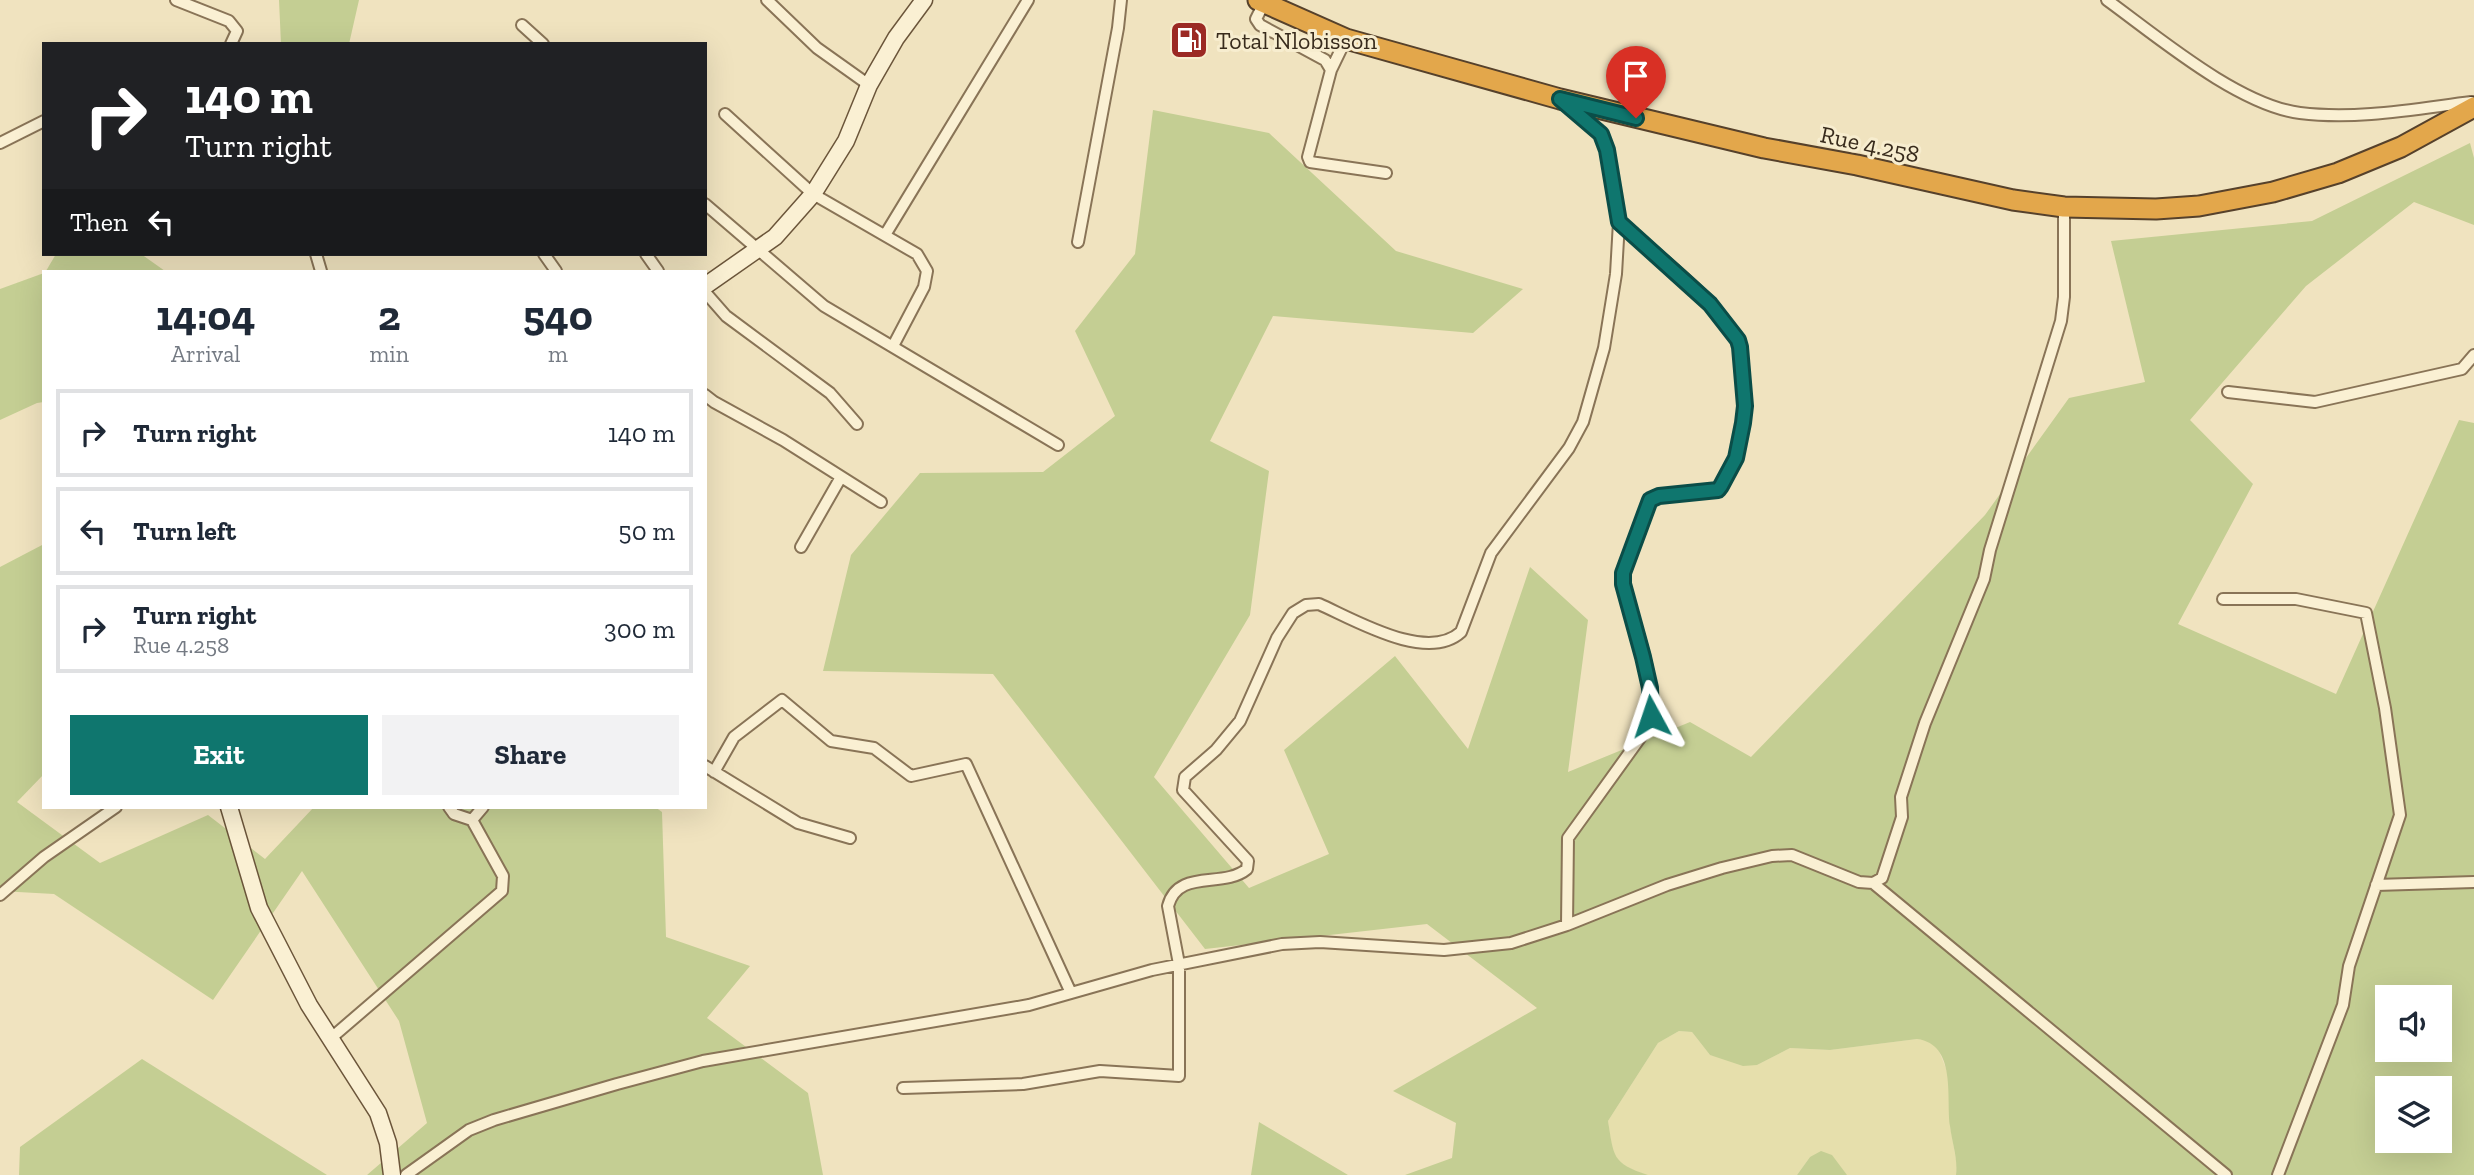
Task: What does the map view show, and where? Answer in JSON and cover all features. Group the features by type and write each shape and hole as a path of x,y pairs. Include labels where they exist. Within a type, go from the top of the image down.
{"highway":[{"name":"Rue 4.258","path":"1261,2 1346,39 1560,99 1764,148 1857,165 2013,200 2064,207 2112,210 2199,206 2273,192 2339,173 2402,147 2474,105"}],"street":[{"path":"176,0 229,21 237,31 232,42"},
{"path":"767,0 817,48 869,85"},
{"path":"707,285 775,237 813,194 846,141 869,85 896,38 923,0"},
{"path":"884,235 1028,0"},
{"path":"1078,242 1121,0"},
{"path":"2108,0 2215,78 2269,105 2299,113 2369,114 2474,105"},
{"path":"1261,2 1256,19 1260,25 1325,60 1331,69"},
{"path":"522,25 541,42"},
{"path":"1346,39 1331,69 1308,156 1310,162 1386,173"},
{"path":"903,1088 1023,1084 1100,1071 1179,1076 1178,964 1168,906 1170,897 1176,889 1191,883 1235,877 1247,869 1248,861 1184,790 1185,777 1216,750 1240,721 1277,638 1293,613 1306,605 1319,604 1389,634 1426,644 1452,640 1461,632 1492,553 1569,448 1583,422 1604,348 1616,275 1619,222 1607,150 1601,134 1560,99"},
{"path":"725,114 813,194 917,254 927,271 924,287 893,346"},
{"path":"0,144 42,122"},
{"path":"707,206 824,306 1058,445"},
{"path":"406,1175 469,1130 494,1120 617,1084 703,1061 1029,1005 1178,964 1282,944 1320,942 1415,950 1511,943 1567,925 1667,885 1772,856 1792,855 1859,882 1872,883 1882,878 1902,817 1901,797 1925,723 1984,579 1990,550 2061,321 2064,297 2064,207"},
{"path":"1567,925 1568,838 1648,727 1651,716 1648,678 1623,584 1623,573 1650,500 1659,496 1718,490 1721,486 1736,458 1745,406 1738,340 1710,304 1619,222"},
{"path":"648,256 658,270"},
{"path":"707,294 726,316 830,393 857,424"},
{"path":"2228,392 2315,402 2462,369 2474,355"},
{"path":"707,396 881,502"},
{"path":"801,547 841,477"},
{"path":"2223,599 2296,599 2366,613 2385,709 2400,815 2348,966 2343,1004 2278,1175"},
{"path":"850,838 798,823 709,769 734,737 782,699 831,741 874,748 911,776 966,764 1071,993"},
{"path":"0,895 44,858 113,809"},
{"path":"230,809 259,908 309,1005 378,1113 387,1143 392,1175"},
{"path":"330,1039 502,891 503,876 472,820 454,814 450,809"},
{"path":"472,820 481,809"},
{"path":"2376,885 2474,882"},
{"path":"1872,883 2226,1175"}],"shaded area":[{"path":"1679,1031 1692,1032 1710,1055 1757,1065 1790,1048 1830,1050 1917,1039 1930,1040 1938,1049 1949,1076 1950,1126 1957,1165 1956,1175 1847,1175 1810,1157 1797,1175 1647,1175 1627,1168 1613,1155 1608,1121 1658,1043"}],"green space":[{"path":"279,0 359,0 349,42 281,42"},
{"path":"1153,110 1269,133 1396,251 1523,289 1473,333 1273,316 1210,441 1269,471 1250,615 1154,777 1249,888 1329,854 1284,750 1395,656 1468,749 1530,567 1588,620 1568,772 1690,722 1751,757 1985,515 2069,398 2145,382 2111,241 2312,221 2470,143 2474,158 2474,225 2414,202 2306,286 2190,420 2253,484 2178,624 2336,694 2459,420 2474,423 2474,1175 1956,1175 1947,1074 1944,1061 1930,1043 1917,1039 1830,1050 1790,1048 1757,1065 1743,1066 1710,1055 1692,1032 1679,1031 1658,1043 1608,1121 1616,1157 1627,1166 1648,1175 1405,1175 1452,1158 1456,1123 1393,1091 1537,1008 1427,924 1205,949 993,674 823,671 851,555 920,473 1043,472 1115,416 1075,331 1135,254"},
{"path":"55,256 144,256 164,270 47,270"},
{"path":"42,274 42,402 0,420 0,289"},
{"path":"42,545 42,776 17,802 100,863 208,815 265,859 312,809 658,809 662,812 666,937 750,966 707,1018 808,1093 823,1175 367,1175 427,1123 399,1021 302,871 213,1000 54,894 0,891 0,567"},
{"path":"142,1059 327,1175 19,1175 20,1147"},
{"path":"1259,1122 1348,1175 1251,1175"},
{"path":"1821,1151 1832,1155 1847,1175 1797,1175 1810,1157"}],"place":[{"name":"Total Nlobisson","path":"1189,40"}],"route":[{"path":"1636,118 1560,99 1601,134 1607,150 1619,222 1710,304 1738,340 1745,406 1736,458 1721,486 1718,490 1655,496 1650,500 1623,573 1623,584 1650,688 1651,716"}]}
